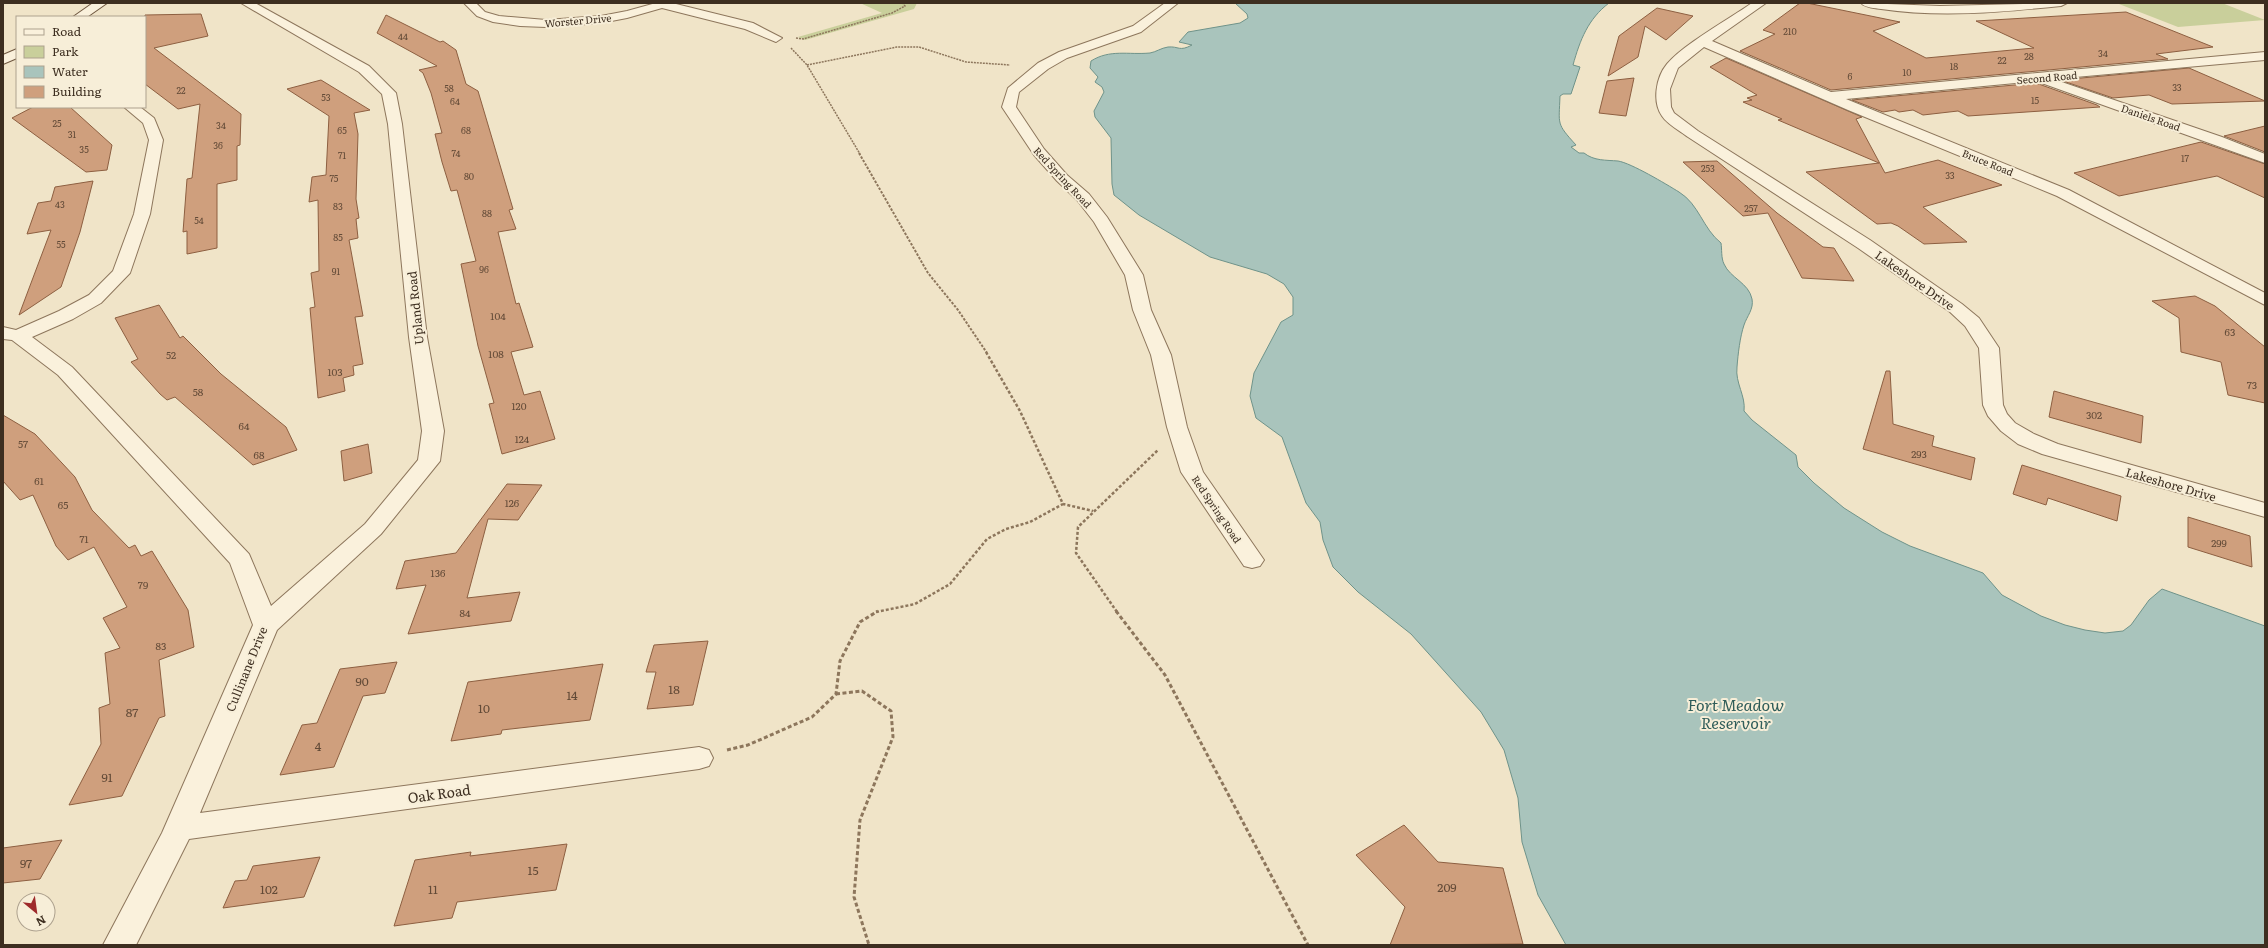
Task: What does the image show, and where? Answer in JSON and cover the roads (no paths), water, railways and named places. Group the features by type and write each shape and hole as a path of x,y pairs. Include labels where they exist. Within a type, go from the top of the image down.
{"street":[{"path":"81,16 101,3"},
{"name":"Upland Road","path":"247,3 364,69 389,93 395,124 418,337 433,431 429,461 378,523 266,624"},
{"name":"Worster Drive","path":"470,3 481,13 497,19 542,23 596,20 640,12 664,4"},
{"name":"Red Spring Road","path":"1172,3 1136,29 1063,55 1043,66 1013,91 1009,107 1039,152 1062,178 1083,197 1101,220 1134,275 1142,310 1161,355 1180,435 1192,472 1219,515 1252,560"},
{"name":"Lakeshore Drive","path":"1760,3 1678,60 1669,73 1663,89 1663,98 1668,115 1693,134 1864,244 1956,308 1972,322 1982,335 1989,348 1993,406 1998,416 2008,427 2026,439 2050,449 2265,510"},
{"path":"1866,3 1909,10 1938,11 2061,3"},
{"path":"664,4 749,26 776,38"},
{"name":"Bruce Road","path":"1703,42 1746,59 1828,96 2063,193 2265,300"},
{"path":"3,60 16,54"},
{"name":"Second Road","path":"1828,96 2265,56"},
{"name":"Daniels Road","path":"2036,78 2217,140 2265,159"},
{"path":"11,335 66,315 95,299 121,273 142,214 156,140 149,121 132,108"},
{"name":"Cullinane Drive","path":"11,335 65,371 241,560 266,624 179,828 119,945"},
{"name":"Oak Road","path":"179,828 699,758"}],"water":[{"name":"Fort Meadow Reservoir","path":"1235,3 1609,3 1590,23 1582,39 1573,65 1580,67 1571,94 1563,94 1560,96 1560,123 1565,132 1576,145 1571,147 1579,153 1584,153 1596,159 1624,163 1648,174 1686,197 1710,231 1721,243 1724,264 1730,273 1747,289 1752,299 1751,309 1741,335 1737,367 1744,411 1752,420 1796,455 1798,467 1814,483 1844,508 1882,532 1910,546 1983,573 2002,595 2041,616 2065,625 2105,633 2123,631 2131,625 2149,600 2162,589 2265,626 2265,945 1566,945 1538,895 1522,842 1518,798 1504,750 1481,712 1411,634 1358,592 1333,567 1323,540 1320,522 1306,503 1282,437 1256,418 1250,396 1254,373 1281,322 1293,315 1293,297 1284,284 1267,274 1210,257 1139,215 1114,195 1112,184 1111,138 1095,117 1094,111 1104,92 1102,87 1095,82 1098,77 1090,68 1091,61 1105,55 1119,53 1150,53 1168,47 1188,47 1192,45 1179,42 1188,32 1240,23 1248,18 1247,14"}]}
